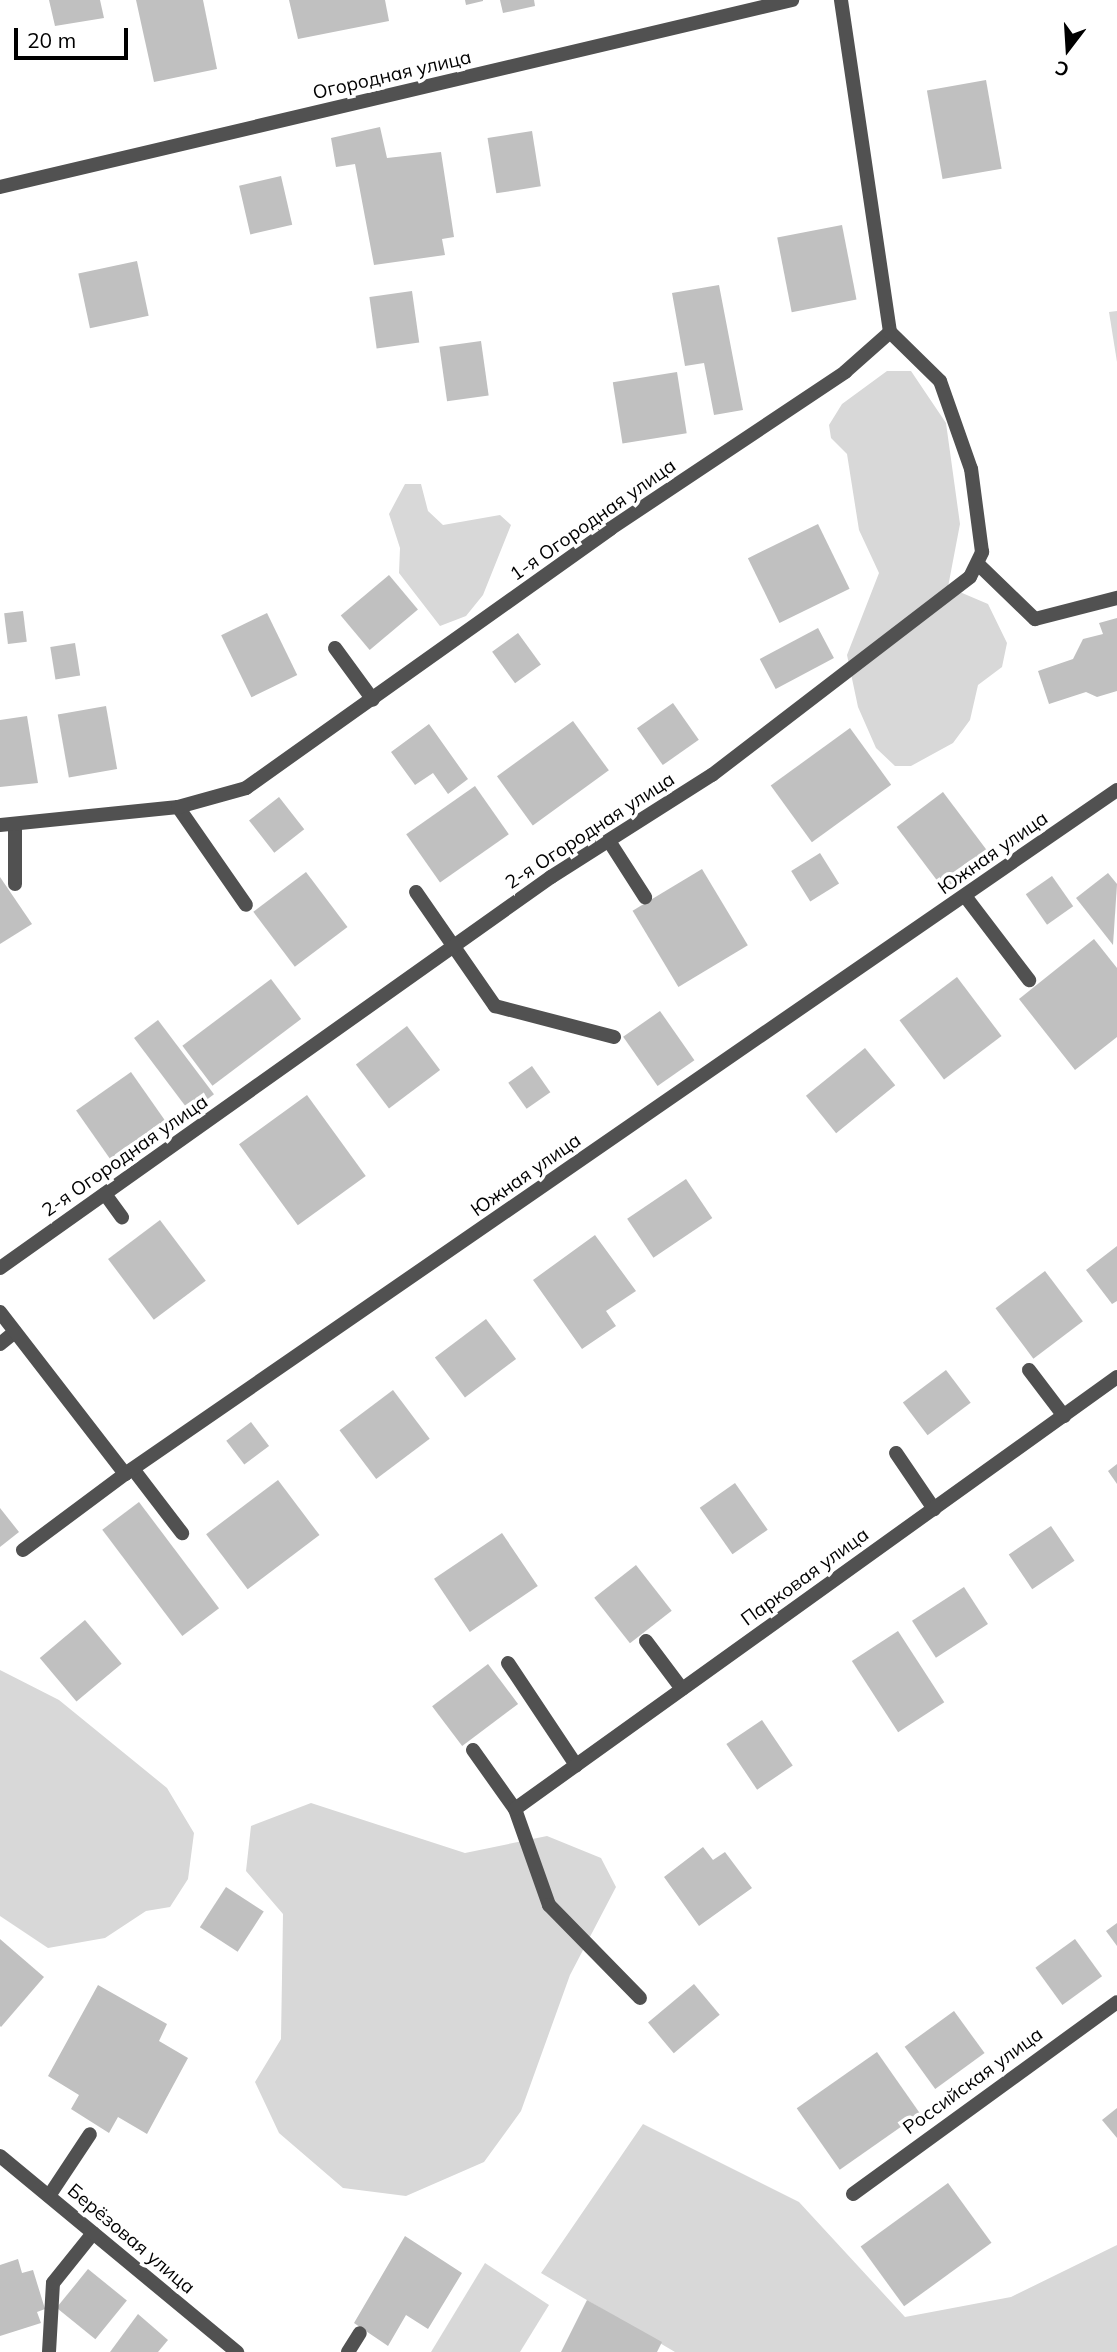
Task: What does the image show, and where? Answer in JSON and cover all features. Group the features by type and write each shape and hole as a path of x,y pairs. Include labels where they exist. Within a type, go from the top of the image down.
{"street":[{"name":"Огородная улица","path":"0,187 792,0"},
{"path":"841,0 840,31 890,332 940,381 971,469 982,519 979,565 1035,619 1117,598"},
{"name":"1-я Огородная улица","path":"0,825 178,807 246,788 611,528 845,372 890,332"},
{"name":"2-я Огородная улица","path":"0,1269 454,946 837,684 979,565"},
{"path":"335,648 373,700"},
{"name":"Южная улица","path":"23,1550 129,1472 1117,790"},
{"path":"178,807 246,905"},
{"path":"15,824 15,884"},
{"path":"609,841 645,897"},
{"path":"416,892 495,1006 614,1037"},
{"path":"965,896 1030,980"},
{"path":"105,1195 121,1217"},
{"path":"0,1312 129,1472 182,1533"},
{"path":"0,1344 15,1332"},
{"path":"1029,1370 1064,1416"},
{"name":"Парковая улица","path":"515,1809 1117,1377"},
{"path":"896,1454 934,1509"},
{"path":"646,1641 682,1689"},
{"path":"508,1663 576,1765"},
{"path":"473,1750 515,1809 549,1905 640,1998"},
{"name":"Российская улица","path":"853,2194 1117,2002"},
{"path":"49,2196 90,2134"},
{"name":"Берёзовая улица","path":"0,2155 234,2351"},
{"path":"49,2352 53,2284 93,2233"},
{"path":"348,2352 360,2333"}],"shaded area":[{"path":"1117,311 1117,362 1109,312"},
{"path":"887,371 911,371 946,423 960,524 948,587 988,604 1007,643 1002,667 978,685 970,720 953,743 911,766 895,766 876,748 858,707 847,655 879,573 859,530 847,454 831,438 829,425 842,404"},
{"path":"405,484 421,484 428,511 443,525 500,515 511,525 483,595 466,616 440,626 399,573 400,548 389,514"},
{"path":"0,1670 59,1700 167,1788 194,1833 188,1879 170,1907 146,1911 105,1938 48,1948 0,1916"},
{"path":"311,1803 465,1853 547,1836 601,1858 616,1887 570,1975 521,2111 484,2162 406,2196 343,2188 279,2133 255,2082 281,2039 283,1914 246,1871 251,1826"},
{"path":"643,2124 799,2202 905,2317 1011,2297 1117,2245 1117,2352 675,2352 541,2273"},
{"path":"485,2263 549,2305 520,2352 431,2352"}],"building":[{"path":"49,0 100,0 104,18 55,26"},
{"path":"136,0 203,0 217,69 154,82"},
{"path":"289,0 385,0 389,21 298,39"},
{"path":"465,0 483,0 483,1 466,5"},
{"path":"500,0 534,0 535,6 503,13"},
{"path":"986,80 1002,169 943,179 927,90"},
{"path":"380,127 387,158 441,152 454,237 442,239 445,255 374,265 355,164 336,167 331,138"},
{"path":"532,131 541,186 496,193 488,138"},
{"path":"281,176 292,225 250,234 239,186"},
{"path":"842,225 857,300 792,312 777,238"},
{"path":"137,261 149,316 90,328 78,273"},
{"path":"719,285 743,410 714,415 704,363 685,366 672,293"},
{"path":"412,291 419,342 377,348 369,297"},
{"path":"481,341 489,395 447,401 439,347"},
{"path":"677,372 687,433 622,443 613,382"},
{"path":"818,524 850,589 779,623 748,558"},
{"path":"389,575 418,609 370,650 341,615"},
{"path":"23,611 27,642 8,644 4,613"},
{"path":"267,613 297,675 251,697 221,635"},
{"path":"1117,618 1117,691 1097,697 1086,692 1049,704 1038,671 1073,659 1083,639 1103,634 1099,623"},
{"path":"818,628 834,658 776,689 760,659"},
{"path":"518,633 541,665 515,683 492,652"},
{"path":"75,643 80,676 55,680 50,647"},
{"path":"673,703 699,740 663,765 637,728"},
{"path":"106,706 117,769 69,778 58,715"},
{"path":"27,716 38,783 0,787 0,720"},
{"path":"573,721 609,770 533,826 497,776"},
{"path":"429,724 468,779 448,794 433,773 415,785 391,752"},
{"path":"850,728 891,785 812,842 771,786"},
{"path":"475,786 509,834 440,883 406,834"},
{"path":"943,792 991,856 945,891 897,827"},
{"path":"279,797 304,829 274,853 249,820"},
{"path":"820,853 839,884 810,902 791,871"},
{"path":"702,869 748,945 678,987 633,911"},
{"path":"306,872 348,927 295,967 253,912"},
{"path":"1108,873 1117,884 1113,945 1076,898"},
{"path":"1052,876 1073,906 1047,925 1026,894"},
{"path":"0,877 32,924 0,944"},
{"path":"1094,939 1117,968 1117,1037 1075,1070 1019,999"},
{"path":"957,977 1002,1036 944,1079 899,1020"},
{"path":"271,979 301,1019 212,1086 182,1046"},
{"path":"660,1011 694,1060 658,1086 623,1037"},
{"path":"158,1020 214,1094 190,1112 134,1038"},
{"path":"407,1026 440,1070 389,1108 356,1065"},
{"path":"865,1048 895,1085 836,1133 806,1096"},
{"path":"532,1066 550,1092 527,1109 508,1083"},
{"path":"131,1072 165,1120 110,1159 76,1110"},
{"path":"307,1095 366,1176 298,1225 239,1144"},
{"path":"686,1179 712,1218 653,1258 627,1219"},
{"path":"160,1220 206,1281 154,1320 108,1259"},
{"path":"595,1235 636,1291 606,1311 616,1326 582,1349 533,1280"},
{"path":"1117,1246 1117,1301 1112,1304 1086,1270"},
{"path":"1045,1271 1083,1321 1033,1359 995,1308"},
{"path":"486,1319 516,1359 465,1397 435,1358"},
{"path":"946,1370 971,1403 928,1435 903,1402"},
{"path":"393,1390 430,1439 376,1479 339,1430"},
{"path":"251,1422 269,1446 244,1465 226,1441"},
{"path":"1117,1464 1117,1484 1108,1471"},
{"path":"278,1480 320,1535 248,1589 206,1534"},
{"path":"735,1483 768,1530 732,1554 700,1508"},
{"path":"139,1502 219,1608 182,1636 102,1530"},
{"path":"0,1508 19,1532 0,1547"},
{"path":"1051,1526 1074,1561 1032,1589 1009,1555"},
{"path":"502,1533 538,1586 470,1632 434,1579"},
{"path":"636,1565 672,1611 630,1643 594,1598"},
{"path":"964,1587 988,1624 936,1658 912,1621"},
{"path":"85,1620 122,1664 76,1702 40,1658"},
{"path":"898,1631 944,1702 898,1732 852,1661"},
{"path":"488,1664 518,1704 462,1746 432,1706"},
{"path":"762,1720 793,1766 757,1790 726,1744"},
{"path":"703,1847 713,1860 725,1852 752,1888 699,1926 664,1877"},
{"path":"226,1887 264,1912 238,1952 200,1927"},
{"path":"1117,1923 1117,1946 1106,1931"},
{"path":"0,1939 44,1977 1,2027 0,2026"},
{"path":"1075,1939 1102,1976 1062,2005 1035,1968"},
{"path":"694,1984 720,2015 674,2053 648,2023"},
{"path":"98,1985 167,2024 159,2041 188,2058 147,2134 118,2117 109,2133 71,2109 79,2095 48,2076"},
{"path":"954,2011 985,2053 935,2089 905,2047"},
{"path":"877,2052 920,2113 840,2170 797,2108"},
{"path":"1117,2108 1117,2138 1102,2120"},
{"path":"948,2183 991,2243 904,2306 861,2246"},
{"path":"405,2236 462,2273 428,2329 406,2315 388,2346 354,2323"},
{"path":"18,2259 22,2273 33,2270 45,2309 37,2312 41,2323 0,2336 0,2265"},
{"path":"88,2269 127,2300 95,2339 57,2308"},
{"path":"587,2300 662,2342 657,2352 561,2352"},
{"path":"138,2314 168,2340 158,2352 110,2352"}]}
